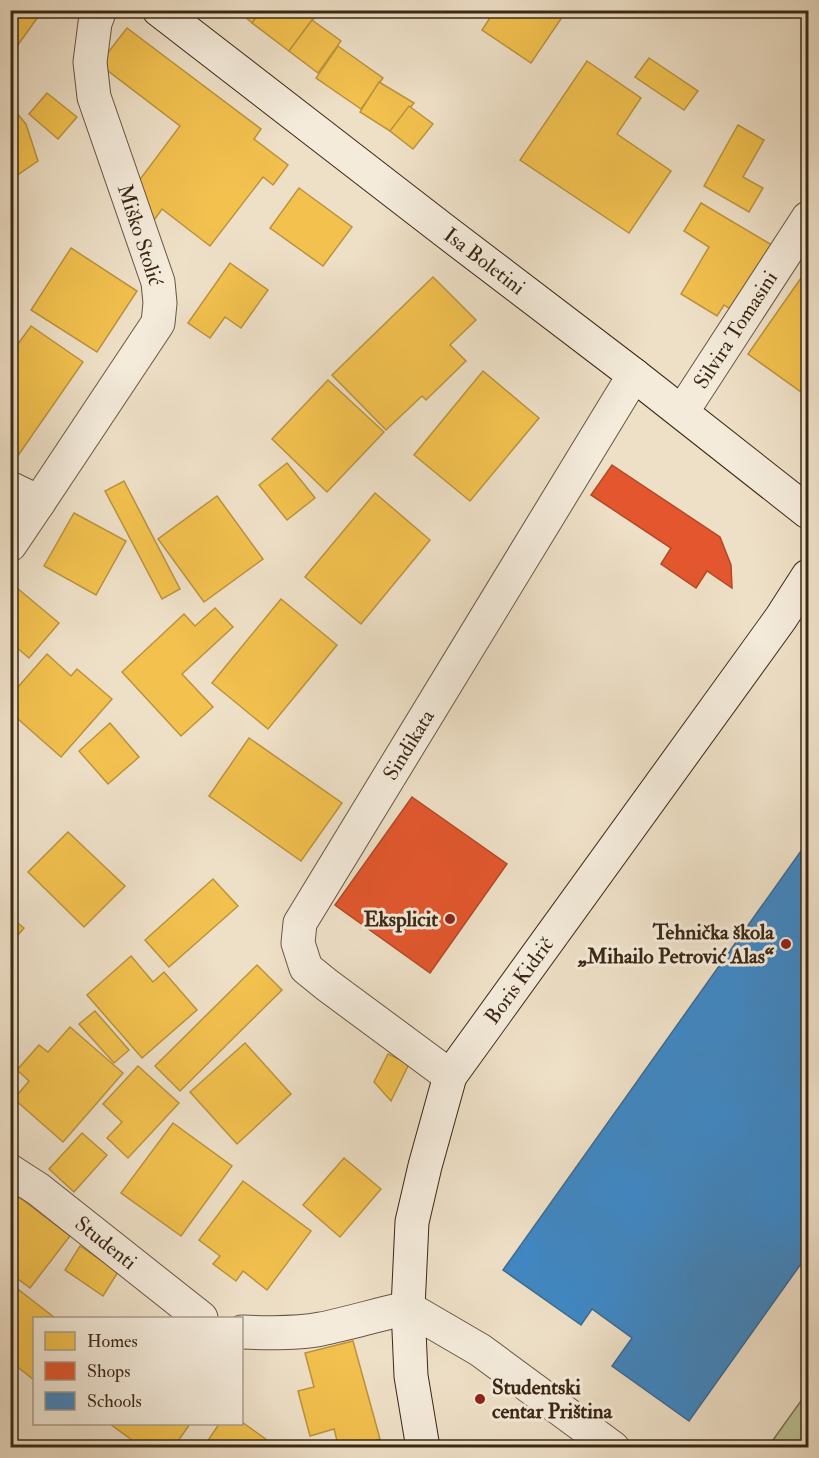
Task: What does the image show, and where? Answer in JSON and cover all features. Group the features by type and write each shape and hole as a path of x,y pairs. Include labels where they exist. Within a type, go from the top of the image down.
{"street":[{"name":"Miško Stolić","path":"10,545 158,323 160,303 158,282 94,97 90,62 95,23 100,10"},
{"name":"Isa Boletini","path":"159,10 682,412 808,512"},
{"name":"Silvira Tomasini","path":"682,412 808,218"},
{"name":"Sindikata","path":"450,1076 306,968 298,943 300,923 634,375"},
{"path":"10,488 39,502"},
{"name":"Boris Kidrič","path":"423,1448 411,1376 408,1308 412,1222 450,1076 781,618 808,576"},
{"name":"Studenti","path":"10,1171 38,1189 200,1317"},
{"path":"243,1332 270,1333 320,1329 408,1308 480,1350 613,1448"}],"green space":[{"path":"808,1391 808,1447 768,1447"}],"building: Homes":[{"path":"10,10 43,10 10,56"},
{"path":"237,10 261,10 252,23"},
{"path":"261,10 308,10 317,16 289,51 252,23"},
{"path":"495,10 567,10 531,63 482,30"},
{"path":"312,20 341,41 318,73 289,51"},
{"path":"127,28 261,129 254,139 288,165 273,185 263,177 210,246 162,209 154,220 135,186 180,126 99,64"},
{"path":"338,46 383,78 361,109 316,78"},
{"path":"649,58 698,91 684,110 635,77"},
{"path":"587,61 641,98 617,134 671,171 629,233 520,160"},
{"path":"379,82 414,103 390,131 360,112"},
{"path":"47,93 77,117 58,139 29,114"},
{"path":"10,105 26,124 38,161 10,180"},
{"path":"409,106 433,124 413,149 390,131"},
{"path":"738,125 764,140 743,177 763,188 749,212 704,186"},
{"path":"299,188 352,227 323,266 270,228"},
{"path":"701,203 772,245 733,311 724,305 717,316 681,294 709,247 684,231"},
{"path":"71,248 137,291 97,352 31,310"},
{"path":"230,263 268,290 241,328 225,317 210,338 188,323"},
{"path":"808,268 808,397 748,354"},
{"path":"433,277 476,320 450,345 466,361 426,400 422,396 386,430 332,375"},
{"path":"31,326 83,362 15,460 10,457 10,355"},
{"path":"483,371 539,418 470,501 414,455"},
{"path":"328,380 384,432 327,492 272,439"},
{"path":"287,463 315,498 287,520 259,485"},
{"path":"124,481 180,589 162,599 105,491"},
{"path":"375,493 430,540 361,624 305,577"},
{"path":"217,496 263,559 204,602 158,539"},
{"path":"74,513 126,541 96,595 44,566"},
{"path":"17,588 59,623 29,658 10,642 10,596"},
{"path":"281,599 337,645 268,729 212,683"},
{"path":"215,608 233,627 182,674 213,707 181,736 122,672 184,614 195,626"},
{"path":"47,654 71,676 77,669 112,699 61,757 10,712 10,696"},
{"path":"110,723 139,757 108,784 79,751"},
{"path":"249,738 342,803 301,861 209,796"},
{"path":"68,832 125,886 84,927 28,872"},
{"path":"213,879 238,906 169,967 145,940"},
{"path":"10,917 24,928 10,944"},
{"path":"131,956 153,982 164,972 197,1010 142,1058 87,995"},
{"path":"257,965 282,990 180,1091 155,1066"},
{"path":"95,1011 129,1050 114,1063 79,1024"},
{"path":"70,1027 123,1073 63,1142 14,1099 29,1081 17,1070 39,1045 48,1052"},
{"path":"245,1043 291,1094 237,1144 190,1092"},
{"path":"388,1054 409,1064 391,1101 374,1082"},
{"path":"138,1066 179,1103 128,1158 107,1138 122,1122 103,1104"},
{"path":"173,1123 232,1166 181,1236 121,1193"},
{"path":"82,1133 107,1155 74,1192 49,1169"},
{"path":"344,1158 381,1189 340,1237 303,1205"},
{"path":"243,1181 311,1231 267,1290 243,1271 236,1281 213,1264 220,1256 199,1240"},
{"path":"19,1197 70,1236 30,1288 10,1273 10,1209"},
{"path":"80,1246 118,1272 103,1296 65,1270"},
{"path":"10,1283 54,1317 33,1317 33,1379 10,1361"},
{"path":"353,1341 380,1439 348,1448 339,1448 334,1429 310,1436 298,1391 314,1387 305,1353"},
{"path":"243,1423 278,1448 203,1448 218,1425 243,1425"},
{"path":"111,1425 189,1425 173,1448 143,1448"}],"building: Shops":[{"path":"612,465 720,537 731,565 732,588 707,571 696,588 661,564 671,548 591,495"},
{"path":"412,797 507,864 430,973 335,905"}],"building: Schools":[{"path":"808,841 808,1254 689,1421 612,1366 632,1338 592,1309 581,1325 503,1270"}],"place":[{"name":"Eksplicit","path":"450,919"},
{"name":"Tehnička škola „Mihailo Petrović Alas“","path":"786,944"},
{"name":"Studentski centar Priština","path":"480,1399"}]}
